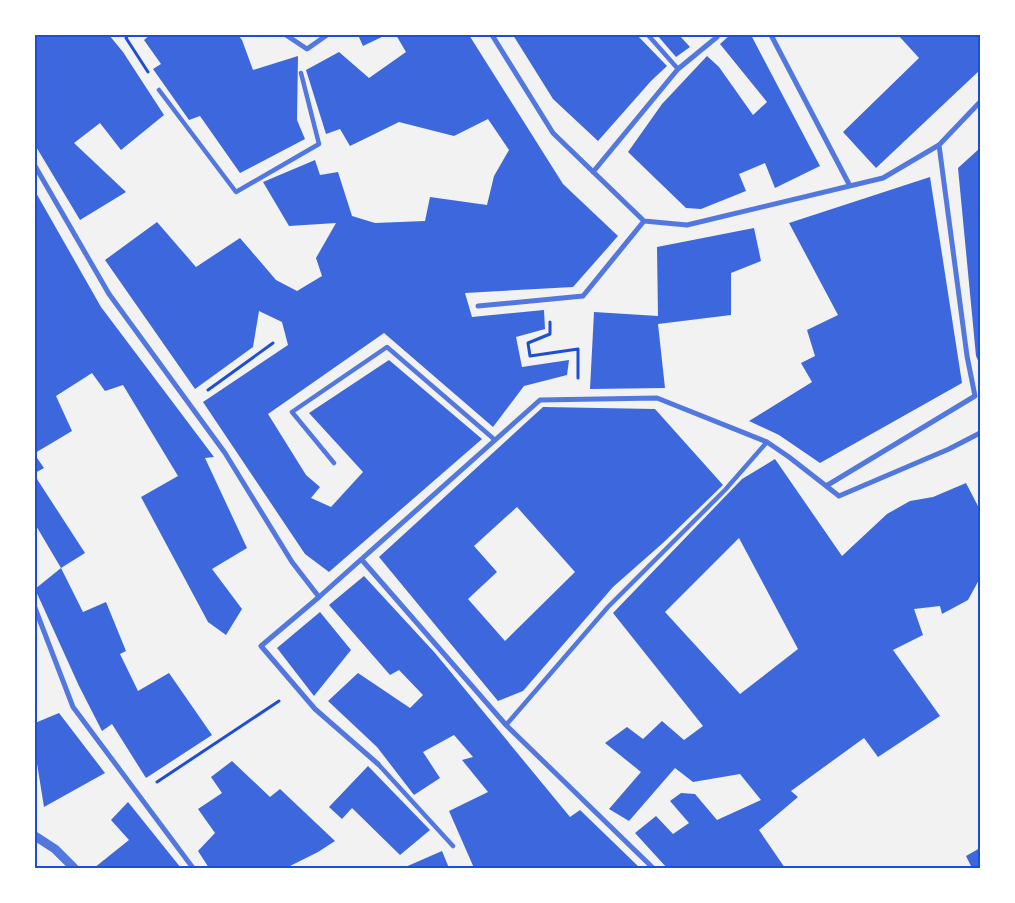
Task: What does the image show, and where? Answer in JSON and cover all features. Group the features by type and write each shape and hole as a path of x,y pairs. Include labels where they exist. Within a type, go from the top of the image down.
{"street":[{"path":"286,35 307,49 327,35"},
{"path":"492,35 553,133 644,221 687,226 883,178 939,145 980,102"},
{"path":"648,35 678,69"},
{"path":"772,35 850,186"},
{"path":"592,172 678,69 717,37"},
{"path":"159,90 236,192 319,144 301,73"},
{"path":"826,486 975,396 967,356 939,145"},
{"path":"35,166 109,294 225,453 292,562 319,597"},
{"path":"478,306 583,296 644,221"},
{"path":"334,463 292,412 387,347 495,440"},
{"path":"453,846 378,764 315,709 260,646 362,560 540,400 657,398 767,442 839,496 949,449 980,433"},
{"path":"506,725 608,607 725,490 767,442"},
{"path":"362,560 506,725 652,868"},
{"path":"35,608 72,707 193,868"},
{"path":"35,836 54,849 74,868"}],"path":[{"path":"128,35 126,38 159,90"},
{"path":"550,299 550,334 528,343 530,356 578,349 578,380"},
{"path":"189,403 273,343"},
{"path":"138,795 282,699"}],"building":[{"path":"35,35 109,35 123,52 164,115 121,150 100,123 74,143 126,192 80,220 35,145"},
{"path":"150,35 238,35 242,40 253,70 298,56 297,120 305,139 240,173 200,116 189,120 153,69 161,64 144,40"},
{"path":"358,35 386,35 363,46"},
{"path":"396,35 469,35 563,184 618,236 573,287 465,293 472,317 544,310 545,329 516,337 522,367 569,360 567,375 524,386 493,427 384,333 268,414 306,475 320,487 311,498 331,507 363,472 309,413 389,360 482,439 329,572 305,554 203,402 288,345 282,322 259,311 253,347 195,389 105,260 157,222 196,267 240,238 276,280 297,291 322,276 316,258 336,223 289,226 263,182 315,160 320,175 338,172 352,216 375,223 425,221 430,197 487,205 494,176 509,150 488,119 454,136 399,122 350,146 340,129 326,134 306,70 339,52 369,78 406,52"},
{"path":"513,35 637,35 667,66 651,81 598,141 553,99"},
{"path":"657,35 679,35 690,47 676,57"},
{"path":"730,35 751,35 820,166 775,188 765,163 739,174 746,191 701,209 686,208 628,152 662,104 707,56 719,67 753,115 767,102 720,44"},
{"path":"898,35 980,35 980,70 876,168 843,132 919,58"},
{"path":"980,148 980,365 976,356 958,168"},
{"path":"930,177 962,383 820,463 779,435 749,421 812,382 801,363 815,356 807,330 838,315 789,223"},
{"path":"35,191 101,307 214,457 205,458 247,548 212,569 242,609 226,635 208,622 141,497 178,476 123,385 105,391 92,373 56,396 72,431 35,453"},
{"path":"754,228 761,261 731,273 731,315 658,324 665,388 590,389 594,312 658,316 657,247"},
{"path":"543,407 655,409 723,485 664,542 613,587 523,691 498,701 379,557","holes":["517,507 575,572 505,641 468,599 497,572 474,546"]},
{"path":"35,455 44,468 35,473"},
{"path":"775,459 842,556 887,514 910,501 933,497 966,483 980,510 980,578 968,600 942,614 940,606 914,609 923,635 893,650 940,716 878,757 864,738 791,791 798,797 759,830 785,868 667,868 635,833 656,816 673,834 689,823 670,801 681,793 695,794 717,820 761,800 740,774 693,782 675,768 629,821 609,809 641,772 605,743 627,727 643,739 662,721 684,740 703,726 613,613 742,479","holes":["739,538 798,649 740,694 665,612"]},
{"path":"35,476 85,553 61,568 35,524"},
{"path":"61,568 83,612 106,602 126,651 120,654 138,691 169,673 212,735 146,778 112,724 102,731 79,686 35,589"},
{"path":"364,576 435,653 570,817 580,810 640,868 474,868 449,811 488,792 462,760 473,757 454,735 423,752 440,778 414,795 377,747 328,701 358,673 410,708 423,695 399,670 390,675 329,605"},
{"path":"320,612 351,650 314,696 277,648"},
{"path":"59,713 105,773 44,807 35,751 35,723"},
{"path":"232,761 270,797 280,789 335,841 286,868 209,868 198,851 215,833 198,809 222,793 211,777"},
{"path":"368,766 430,830 400,855 352,808 342,819 329,807"},
{"path":"128,802 181,868 94,868 129,840 111,820"},
{"path":"980,848 980,868 972,868 966,856"},
{"path":"442,851 449,868 403,868"}]}
